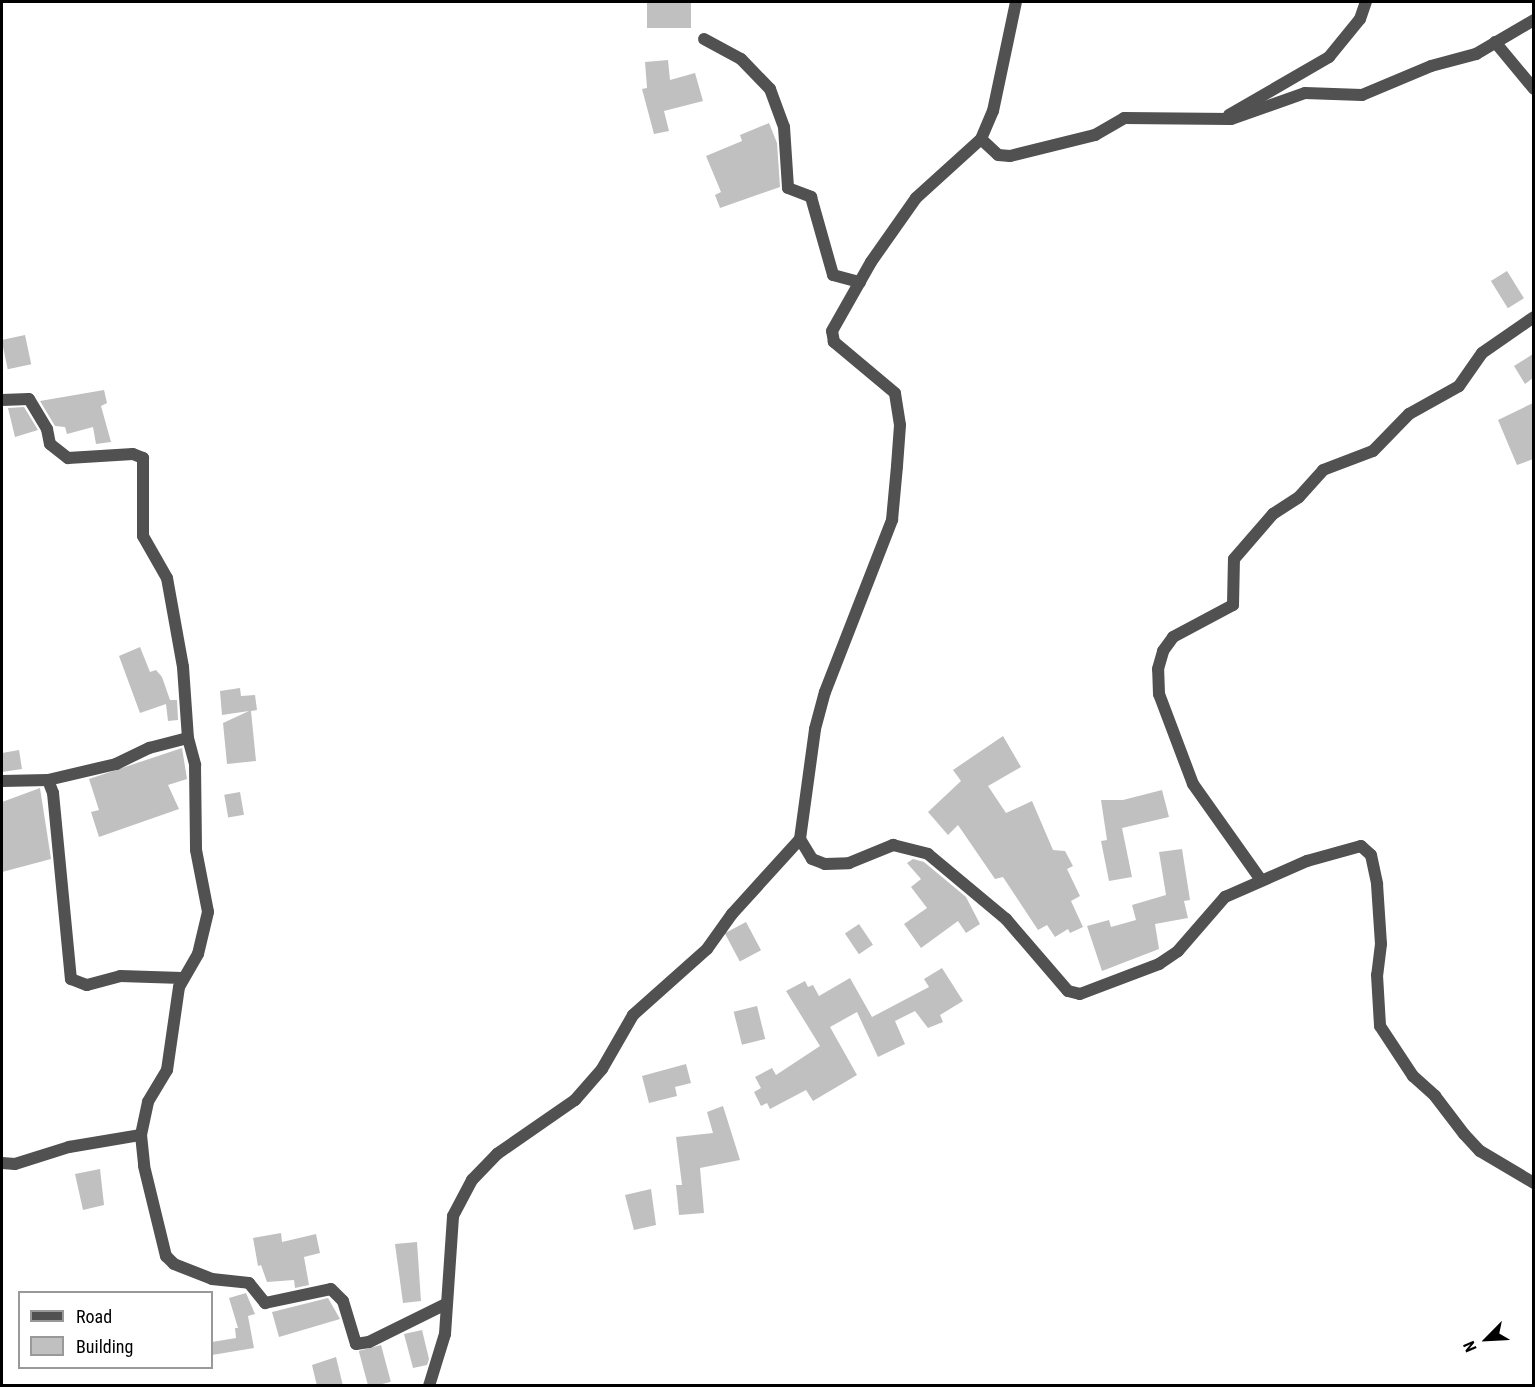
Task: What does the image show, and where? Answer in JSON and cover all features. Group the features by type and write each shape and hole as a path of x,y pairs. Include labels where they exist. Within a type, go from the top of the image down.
{"street":[{"path":"429,1386 445,1334 453,1216 483,1167 575,1100 602,1069 633,1015 706,949 732,914 800,839 816,729 825,692 870,584 894,505 898,401 890,385 834,342 832,331 860,282 916,198 981,139 993,111 1016,2"},
{"path":"1223,119 1329,57 1360,19 1366,2"},
{"path":"981,139 998,155 1010,156 1095,135 1124,118 1223,119 1248,116 1305,93 1362,95 1431,66 1476,54 1533,20"},
{"path":"705,39 741,59 770,89 784,127 788,188 811,197 833,275 860,282"},
{"path":"1495,42 1532,87"},
{"path":"1261,880 1193,784 1159,693 1158,669 1162,651 1173,637 1233,604 1234,559 1274,514 1299,497 1328,467 1373,451 1409,414 1459,386 1482,353 1533,317"},
{"path":"2,400 29,399 47,429 50,444 68,458 133,454 144,460 143,536 167,578 183,666 188,738 198,789 196,850 208,912 198,954 182,978 167,1070 148,1102 141,1135 156,1222 166,1256 174,1264 212,1279 249,1283 265,1303 331,1289 343,1301 356,1344 446,1304"},
{"path":"2,781 48,780 116,764 149,748 188,738"},
{"path":"48,780 55,803 71,979 87,985 120,976 182,978"},
{"path":"800,839 812,859 825,864 849,863 893,845 928,854 1005,919 1074,994 1094,991 1159,964 1178,951 1225,897 1335,851 1355,846 1367,849 1377,884 1381,944 1377,975 1380,1026 1413,1076 1435,1096 1464,1134 1480,1150 1533,1183"},
{"path":"2,1163 15,1164 69,1147 141,1135"}],"building":[{"path":"647,2 691,2 691,28 647,28"},
{"path":"668,60 670,80 695,73 703,101 664,111 669,131 654,134 642,89 647,88 645,62"},
{"path":"769,123 777,143 780,187 720,208 715,195 721,192 706,156 742,141 740,135"},
{"path":"1507,271 1524,298 1508,308 1491,281"},
{"path":"25,335 31,364 8,369 2,340"},
{"path":"1533,354 1533,378 1525,384 1514,366"},
{"path":"104,390 107,403 101,406 111,442 96,444 93,427 67,434 65,427 55,426 40,401"},
{"path":"1533,403 1533,459 1517,465 1498,420"},
{"path":"24,407 38,430 15,437 8,408"},
{"path":"140,647 150,672 156,670 162,677 170,700 177,700 178,720 168,721 166,704 140,713 119,656"},
{"path":"240,688 241,696 255,695 257,710 251,711 256,761 227,764 223,723 249,711 222,715 220,691"},
{"path":"1003,736 1021,767 988,786 1006,813 1032,801 1053,850 1065,851 1073,866 1067,869 1080,896 1071,901 1083,927 1070,933 1068,929 1055,937 1047,925 1038,930 1003,877 995,879 958,825 948,835 928,812 961,781 953,770"},
{"path":"182,748 187,779 168,785 179,809 99,837 91,812 99,810 89,779"},
{"path":"19,750 22,769 2,772 2,753"},
{"path":"40,788 51,859 2,872 2,802"},
{"path":"1162,790 1169,817 1122,828 1132,877 1109,881 1101,841 1107,840 1101,800 1123,800"},
{"path":"240,792 244,815 228,817 224,795"},
{"path":"1182,849 1190,900 1184,901 1188,918 1155,924 1159,949 1102,971 1087,926 1109,920 1111,927 1136,920 1132,905 1166,895 1159,852"},
{"path":"913,859 924,862 966,897 980,924 966,933 958,921 921,948 904,924 927,908 911,887 921,879 907,863"},
{"path":"746,922 761,950 740,962 725,933"},
{"path":"859,924 873,945 859,954 845,934"},
{"path":"942,968 963,1001 940,1015 943,1022 928,1028 915,1011 895,1021 905,1044 878,1057 857,1012 830,1027 857,1075 813,1101 806,1090 770,1109 767,1103 761,1106 754,1092 761,1088 755,1077 772,1068 776,1075 820,1046 786,991 805,981 808,987 813,985 819,996 850,978 872,1017 929,987 924,979"},
{"path":"757,1006 765,1039 742,1045 734,1012"},
{"path":"686,1064 691,1083 675,1087 677,1096 649,1103 642,1076"},
{"path":"723,1106 740,1160 700,1168 704,1213 679,1215 676,1185 682,1185 676,1137 713,1133 707,1112"},
{"path":"100,1169 104,1205 83,1210 75,1174"},
{"path":"651,1189 656,1225 634,1230 625,1195"},
{"path":"281,1233 282,1242 316,1234 320,1253 304,1257 309,1285 295,1288 294,1280 267,1282 261,1265 258,1266 253,1238"},
{"path":"417,1242 421,1301 403,1303 395,1244"},
{"path":"246,1293 255,1314 248,1316 254,1348 213,1355 213,1342 236,1338 235,1328 238,1328 229,1298"},
{"path":"328,1298 340,1319 279,1337 272,1312"},
{"path":"422,1330 429,1359 427,1365 413,1368 404,1334"},
{"path":"381,1345 391,1382 368,1386 359,1351"},
{"path":"336,1357 343,1386 317,1386 312,1365"}]}
